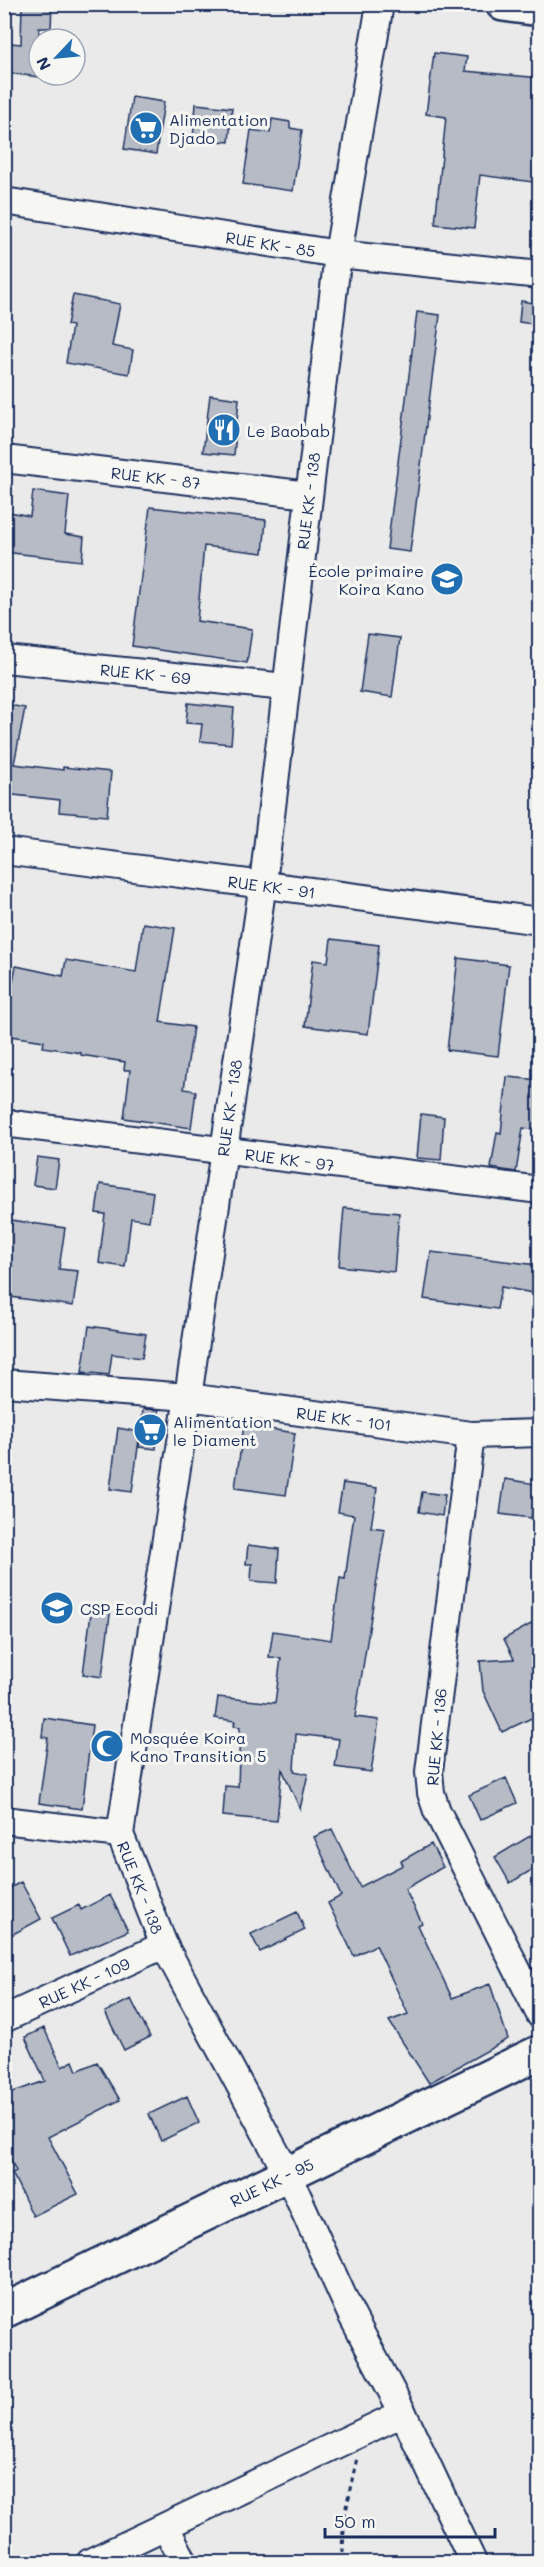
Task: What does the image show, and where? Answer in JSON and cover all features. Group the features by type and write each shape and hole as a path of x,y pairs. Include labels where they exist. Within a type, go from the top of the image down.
{"street":[{"name":"RUE KK - 138","path":"380,4 338,254 263,883 188,1397 120,1834 164,1944 288,2175 351,2314 403,2413 473,2562"},
{"path":"503,4 540,9"},
{"name":"RUE KK - 85","path":"4,201 338,254 540,276"},
{"name":"RUE KK - 87","path":"4,459 309,495"},
{"name":"RUE KK - 69","path":"4,659 286,687"},
{"name":"RUE KK - 91","path":"4,851 263,883 540,921"},
{"name":"RUE KK - 97","path":"4,1124 540,1190"},
{"name":"RUE KK - 101","path":"4,1383 188,1397 471,1435 540,1433"},
{"name":"RUE KK - 136","path":"471,1435 429,1772 431,1793 437,1811 540,2015"},
{"path":"4,1820 120,1834"},
{"name":"RUE KK - 109","path":"4,2019 164,1944"},
{"name":"RUE KK - 95","path":"4,2311 540,2052"},
{"path":"90,2562 403,2413"},
{"path":"166,2527 184,2562"}],"path":[{"path":"342,2562 344,2518 363,2433"}],"building":[{"path":"22,4 52,4 51,27 27,27 27,76 7,73 11,43 21,44"},
{"path":"434,53 467,57 465,71 540,78 540,183 480,175 474,228 435,224 446,117 426,114"},
{"path":"132,97 164,102 156,154 124,149"},
{"path":"196,104 232,108 229,142 193,139"},
{"path":"272,119 290,122 290,128 302,130 293,191 243,184 251,130 270,133"},
{"path":"73,295 120,304 112,346 133,350 129,374 66,363 72,326 67,325"},
{"path":"521,301 540,304 540,325 519,322"},
{"path":"417,312 440,315 410,552 387,549"},
{"path":"210,395 239,399 234,455 203,452"},
{"path":"33,491 69,496 65,534 84,537 82,561 4,552 4,511 30,516"},
{"path":"150,507 266,520 263,553 204,546 197,621 252,629 247,663 132,646"},
{"path":"368,634 400,638 392,697 360,692"},
{"path":"188,703 234,708 231,744 200,741 202,724 186,723"},
{"path":"4,704 25,708 14,764 63,770 63,767 111,772 107,816 59,812 60,800 4,794"},
{"path":"143,923 175,928 160,1022 193,1027 184,1089 196,1091 191,1128 124,1118 130,1070 124,1070 125,1062 43,1047 44,1041 4,1035 4,1001 9,1001 16,966 63,976 66,960 136,972"},
{"path":"331,939 379,945 368,1034 305,1026 313,960 328,962"},
{"path":"458,958 509,965 498,1056 447,1050"},
{"path":"507,1077 540,1080 540,1130 523,1128 516,1172 491,1168 497,1132 501,1133"},
{"path":"421,1114 444,1117 441,1160 417,1158"},
{"path":"37,1157 59,1160 55,1188 33,1185"},
{"path":"100,1184 153,1192 149,1221 131,1218 125,1267 99,1263 105,1214 96,1213"},
{"path":"344,1208 399,1213 394,1272 339,1266"},
{"path":"4,1219 65,1228 59,1269 78,1271 73,1306 4,1296"},
{"path":"431,1252 537,1265 533,1293 501,1287 497,1309 424,1299"},
{"path":"89,1326 146,1334 142,1358 112,1354 109,1375 82,1372"},
{"path":"143,1409 159,1410 156,1449 139,1447"},
{"path":"244,1425 295,1433 286,1495 235,1488"},
{"path":"118,1428 140,1432 132,1492 110,1489"},
{"path":"505,1479 536,1484 531,1518 500,1514"},
{"path":"343,1483 377,1488 371,1527 385,1529 355,1717 379,1720 371,1772 335,1767 339,1739 296,1734 294,1771 308,1774 300,1809 282,1769 277,1821 223,1816 225,1786 238,1787 240,1727 234,1726 235,1721 215,1718 218,1697 275,1703 281,1658 269,1657 273,1631 331,1640 340,1578 345,1579 354,1515 338,1512"},
{"path":"422,1492 445,1495 442,1516 419,1512"},
{"path":"248,1545 279,1549 277,1583 251,1581 252,1564 246,1564"},
{"path":"92,1605 111,1607 102,1677 83,1674"},
{"path":"540,1619 540,1714 502,1732 483,1691 480,1661 514,1659 504,1639"},
{"path":"44,1718 92,1725 82,1809 39,1803 48,1738 42,1737"},
{"path":"506,1778 517,1803 480,1820 469,1795"},
{"path":"332,1829 360,1887 403,1865 401,1861 431,1844 443,1867 405,1889 422,1923 418,1925 452,1998 490,1984 508,2039 429,2083 389,2021 408,2014 376,1945 354,1956 328,1903 341,1896 314,1837"},
{"path":"540,1830 540,1865 510,1883 495,1857"},
{"path":"21,1882 41,1919 4,1939 4,1891"},
{"path":"110,1895 128,1931 70,1956 52,1918 79,1905 81,1910"},
{"path":"297,1912 305,1930 260,1952 251,1934"},
{"path":"131,1999 150,2037 124,2050 105,2012"},
{"path":"44,2028 62,2067 73,2061 77,2071 97,2062 120,2100 48,2137 78,2194 33,2216 12,2173 16,2171 4,2146 4,2095 45,2081 25,2037"},
{"path":"187,2096 199,2123 161,2141 149,2114"}],"place":[{"name":"Alimentation Djado","path":"146,128"},
{"name":"Le Baobab","path":"224,430"},
{"name":"École primaire Koira Kano","path":"447,579"},
{"name":"Alimentation le Diament","path":"150,1430"},
{"name":"CSP Ecodi","path":"57,1608"},
{"name":"Mosquée Koira Kano Transition 5","path":"107,1746"}]}
